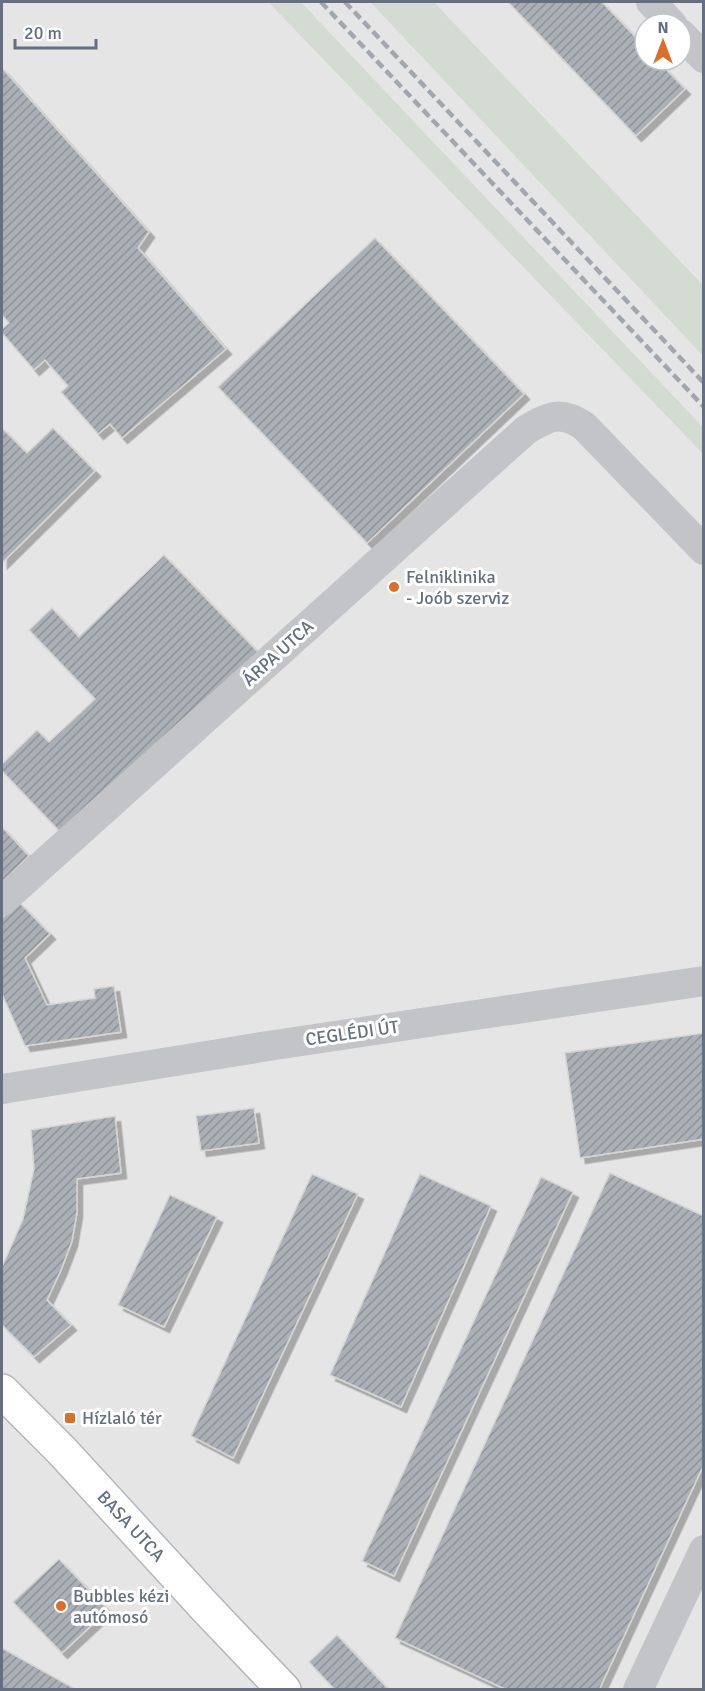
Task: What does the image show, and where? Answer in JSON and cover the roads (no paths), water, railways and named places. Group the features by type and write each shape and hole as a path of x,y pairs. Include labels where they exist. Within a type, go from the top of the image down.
{"street":[{"path":"693,47 704,58"},
{"name":"ÁRPA UTCA","path":"2,901 526,430 551,417 560,415 584,426 704,550"},
{"name":"CEGLÉDI ÚT","path":"2,1089 280,1044 704,981"},
{"name":"BASA UTCA","path":"2,1390 63,1452 206,1608 284,1689"},
{"path":"638,1689 704,1550"}],"railway":[{"path":"321,2 704,407"},
{"path":"345,2 704,383"}],"place":[{"name":"Felniklinika - Joób szerviz","path":"394,587"},
{"name":"Hízlaló tér","path":"70,1418"},
{"name":"Bubbles kézi autómosó","path":"61,1606"}]}
